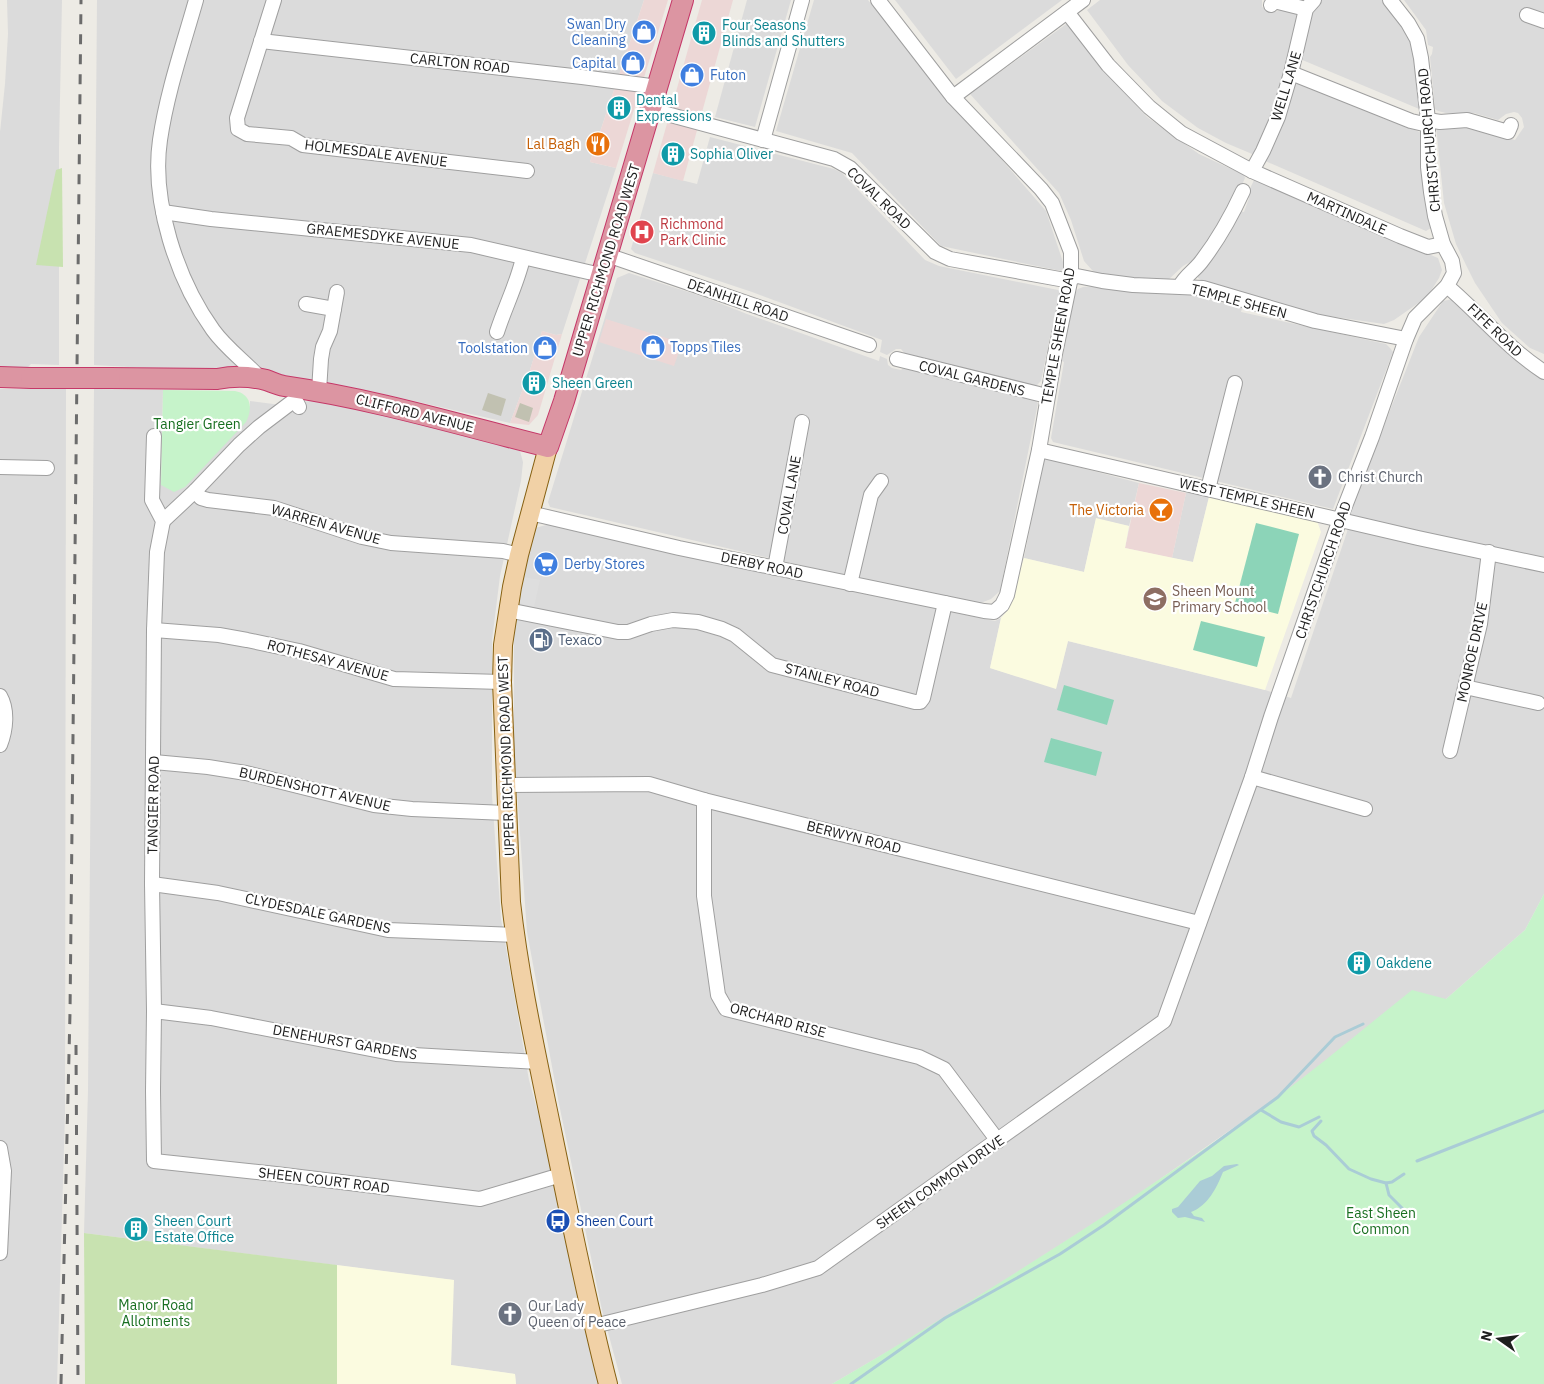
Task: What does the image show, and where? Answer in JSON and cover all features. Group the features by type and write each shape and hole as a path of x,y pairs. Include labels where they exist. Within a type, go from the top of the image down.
{"highway":[{"name":"UPPER RICHMOND ROAD WEST","path":"548,447 652,110 683,0"},
{"name":"CLIFFORD AVENUE","path":"0,377 217,379 232,376 259,379 280,386"},
{"name":"CLIFFORD AVENUE","path":"217,379 239,385 280,386 319,391 416,412 548,447"}],"main road":[{"name":"UPPER RICHMOND ROAD WEST","path":"548,447 519,555 503,645 502,682 506,813 511,902 515,935 538,1062 561,1175 608,1384"}],"street":[{"path":"196,0 166,106 160,141 158,176 163,212 184,276 198,306 213,330 230,350 251,368 259,379"},
{"path":"261,41 274,0"},
{"path":"763,140 802,0"},
{"name":"TEMPLE SHEEN ROAD","path":"878,0 953,97 1041,189 1052,204 1071,252 1071,277 1017,552 1007,595 1002,605 994,612"},
{"path":"953,97 1083,0"},
{"name":"CHRISTCHURCH ROAD","path":"1199,923 1252,777 1340,519 1372,437 1406,338 1414,318 1447,286 1454,273 1452,261 1443,244 1435,216 1430,185 1424,73 1417,39 1400,11 1390,0"},
{"path":"1271,4 1274,1 1310,4"},
{"name":"WELL LANE","path":"1252,171 1263,152 1278,117 1310,4"},
{"name":"MARTINDALE","path":"1067,12 1108,65 1149,107 1182,133 1252,171 1400,236 1428,247 1443,244"},
{"path":"1527,15 1544,21"},
{"name":"CARLTON ROAD","path":"261,41 658,87"},
{"name":"HOLMESDALE AVENUE","path":"261,41 237,118 238,129 247,134 291,138 303,145 527,171"},
{"path":"1291,73 1411,121 1428,123 1467,120 1508,132 1511,125"},
{"name":"COVAL ROAD","path":"652,110 834,159 850,168 935,252 950,259 1065,280 1071,277"},
{"path":"1180,286 1183,280 1200,263 1227,226 1243,192"},
{"name":"GRAEMESDYKE AVENUE","path":"163,212 211,219 472,245 601,275"},
{"name":"DEANHILL ROAD","path":"607,254 869,346"},
{"path":"497,332 519,276 523,258"},
{"name":"TEMPLE SHEEN","path":"1071,277 1077,276 1133,285 1203,288 1315,321 1406,338"},
{"name":"FIFE ROAD","path":"1447,286 1466,302 1498,336 1523,358 1544,372"},
{"path":"319,391 322,353 330,331 336,292"},
{"path":"306,304 334,309"},
{"name":"COVAL GARDENS","path":"898,359 1047,396"},
{"path":"1208,489 1234,383"},
{"path":"154,436 152,500 163,521 196,491 239,445 259,427 292,402 297,403 299,407"},
{"name":"COVAL LANE","path":"775,568 802,422"},
{"name":"WEST TEMPLE SHEEN","path":"1038,450 1418,538 1544,565"},
{"path":"0,467 47,468"},
{"path":"850,584 871,495 881,481"},
{"name":"WARREN AVENUE","path":"196,491 202,498 208,500 274,508 362,537 391,543 503,551 519,555"},
{"name":"DERBY ROAD","path":"530,513 679,548 994,612"},
{"name":"TANGIER ROAD","path":"152,1091 154,1011 152,884 154,630 157,552 163,521"},
{"name":"MONROE DRIVE","path":"1450,751 1480,624 1489,552"},
{"name":"STANLEY ROAD","path":"508,610 618,632 628,632 651,624 673,620 698,622 722,628 735,635 772,665 920,702 923,698 945,603"},
{"name":"ROTHESAY AVENUE","path":"154,630 219,635 248,640 299,651 394,678 502,682"},
{"path":"1466,687 1538,703"},
{"path":"0,696 5,710 3,736 0,745"},
{"name":"BURDENSHOTT AVENUE","path":"154,762 246,773 374,805 412,809 506,813"},
{"path":"1252,777 1365,809"},
{"name":"BERWYN ROAD","path":"506,785 649,784 704,800 1199,923"},
{"name":"ORCHARD RISE","path":"704,800 704,896 718,995 726,1009 919,1057 944,1069 998,1141"},
{"name":"CLYDESDALE GARDENS","path":"152,884 218,892 388,930 515,935"},
{"name":"SHEEN COMMON DRIVE","path":"594,1326 762,1285 818,1268 1164,1021 1199,923"},
{"name":"DENEHURST GARDENS","path":"154,1011 211,1018 396,1054 538,1062"},
{"name":"SHEEN COURT ROAD","path":"152,1091 154,1161 480,1199 561,1175"},
{"path":"0,1148 4,1171 0,1253"}],"shaded area":[{"path":"7,0 62,0 59,147 59,365 31,364 28,367 0,367 0,132 8,34"},
{"path":"97,0 644,0 590,162 616,168 562,334 556,335 542,331 510,423 375,392 277,375 94,365"},
{"path":"644,0 668,0 616,168 590,162"},
{"path":"702,0 733,0 683,181 653,173"},
{"path":"747,0 791,0 755,127 715,117"},
{"path":"814,0 868,0 914,58 1046,211 1063,262 1063,269 1061,271 941,246 852,153 776,131"},
{"path":"895,0 1062,0 956,79"},
{"path":"1100,0 1262,0 1262,7 1272,12 1278,11 1282,6 1303,8 1292,60 1257,156 1226,143 1198,128 1162,101 1128,65 1087,10"},
{"path":"1321,0 1382,0 1400,20 1413,41 1424,111 1300,59 1312,15"},
{"path":"1404,0 1544,0 1544,354 1530,348 1502,323 1475,283 1456,244 1444,203 1436,126 1471,126 1515,140 1524,127 1522,118 1518,113 1514,112 1506,114 1498,120 1474,113 1446,113 1435,109 1430,57 1433,47 1428,45 1426,30"},
{"path":"1069,22 1116,83 1147,117 1199,154 1244,175 1245,178 1226,221 1195,259 1183,266 1167,281 1098,275 1092,270 1084,261 1071,220 1059,193 970,94"},
{"path":"1294,80 1422,133 1426,198 1431,228 1426,231 1263,160"},
{"path":"710,137 834,169 842,173 925,260 939,266 1063,291 1054,331 1051,332 1041,381 1037,385 1031,386 907,356 901,349 896,349 887,355 880,352 882,340 752,292 635,253 631,249 653,173 697,184"},
{"path":"1254,180 1438,258 1442,270 1439,278 1427,297 1394,320 1384,324 1321,315 1201,280 1198,278 1198,274 1234,225 1240,211 1244,212 1249,198 1247,195"},
{"path":"629,273 704,297 879,361 880,356 887,359 888,365 892,368 901,370 904,367 1034,400 1038,403 1000,591 991,599 978,604 843,575 550,507 548,502 617,278"},
{"path":"1101,286 1191,294 1242,308 1241,312 1386,344 1393,352 1333,509 1053,442 1051,438 1064,362 1062,361 1075,293 1083,287"},
{"path":"1453,299 1519,362 1544,380 1544,894 1525,930 1446,999 1266,1105 1130,1200 952,1314 832,1384 622,1384 602,1310 559,1104 527,932 514,750 514,630 520,590 535,528 550,524 995,621 1001,618 990,668 1056,688 1068,641 1291,698 1347,532 1353,504 1419,337 1443,301"},
{"name":"Topps Tiles","path":"606,319 682,343 674,366 599,342"},
{"path":"542,331 556,335 562,334 538,415 529,425 510,423 530,370"},
{"path":"0,389 66,389 65,1114 57,1384 0,1384"},
{"path":"94,389 163,390 161,485 250,406 250,401 281,405 310,401 323,402 379,413 520,451 523,462 521,481 500,576 492,640 492,796 501,919 529,1080 541,1124 569,1255 601,1384 516,1384 515,1374 451,1365 453,1280 84,1233 88,1090"},
{"path":"488,393 506,399 501,416 482,410"},
{"path":"520,403 533,408 529,422 515,417"},
{"path":"1044,458 1139,483 1129,526 1096,519 1084,572 1024,558"},
{"path":"1139,483 1186,493 1172,558 1125,548"},
{"path":"1193,492 1209,497 1193,562 1172,558 1186,493"},
{"name":"Sheen Mount Primary School","path":"1209,497 1317,521 1321,532 1265,690 1068,641 1056,689 990,668 1001,618 1008,610 1024,558 1084,572 1096,518 1129,526 1125,548 1193,562"},
{"path":"524,577 540,580 534,607 519,603"},
{"path":"337,1265 454,1280 451,1365 515,1374 516,1384 337,1384"}],"green space":[{"path":"62,168 63,267 36,265 56,170"},
{"name":"Tangier Green","path":"163,390 235,391 247,398 250,407 246,422 185,487 174,492 161,485"},
{"path":"1256,523 1299,534 1278,614 1235,603"},
{"path":"1201,621 1265,637 1257,667 1193,650"},
{"path":"1064,685 1114,700 1107,725 1057,710"},
{"path":"1051,738 1102,752 1096,776 1044,762"},
{"name":"East Sheen Common","path":"1544,894 1544,1384 832,1384 997,1284 1212,1144 1283,1093 1412,990 1446,999 1525,930"},
{"name":"Manor Road Allotments","path":"84,1233 337,1265 337,1384 85,1384"}],"water":[{"path":"1239,1165 1223,1172 1215,1190 1207,1201 1191,1212 1194,1216 1202,1218 1205,1222 1185,1217 1178,1218 1172,1212 1172,1209 1178,1207 1200,1181 1212,1176 1224,1166"}],"waterway":[{"path":"851,1384 945,1318 1060,1254 1104,1225 1278,1097 1335,1037 1363,1024"},
{"path":"1261,1110 1281,1122 1299,1127 1319,1117"},
{"path":"1417,1161 1544,1111"},
{"path":"1321,1121 1312,1131 1314,1136 1326,1145 1349,1169 1371,1179 1386,1183 1392,1182 1404,1174"},
{"path":"1386,1183 1389,1195 1406,1212"}],"railway":[{"path":"61,1384 70,1013 81,0"},
{"path":"76,1045 78,1384"}],"place":[{"name":"Swan Dry Cleaning","path":"644,32"},
{"name":"Four Seasons Blinds and Shutters","path":"704,33"},
{"name":"Capital","path":"633,63"},
{"name":"Futon","path":"692,75"},
{"name":"Dental Expressions","path":"619,108"},
{"name":"Lal Bagh","path":"598,144"},
{"name":"Sophia Oliver","path":"673,154"},
{"name":"Richmond Park Clinic","path":"642,232"},
{"name":"Topps Tiles","path":"653,347"},
{"name":"Toolstation","path":"545,348"},
{"name":"Sheen Green","path":"534,383"},
{"name":"Christ Church","path":"1320,477"},
{"name":"The Victoria","path":"1161,510"},
{"name":"Derby Stores","path":"546,564"},
{"name":"Sheen Mount Primary School","path":"1155,599"},
{"name":"Texaco","path":"541,640"},
{"name":"Oakdene","path":"1359,963"},
{"name":"Sheen Court","path":"558,1221"},
{"name":"Sheen Court Estate Office","path":"136,1229"},
{"name":"Our Lady Queen of Peace","path":"510,1314"}]}
